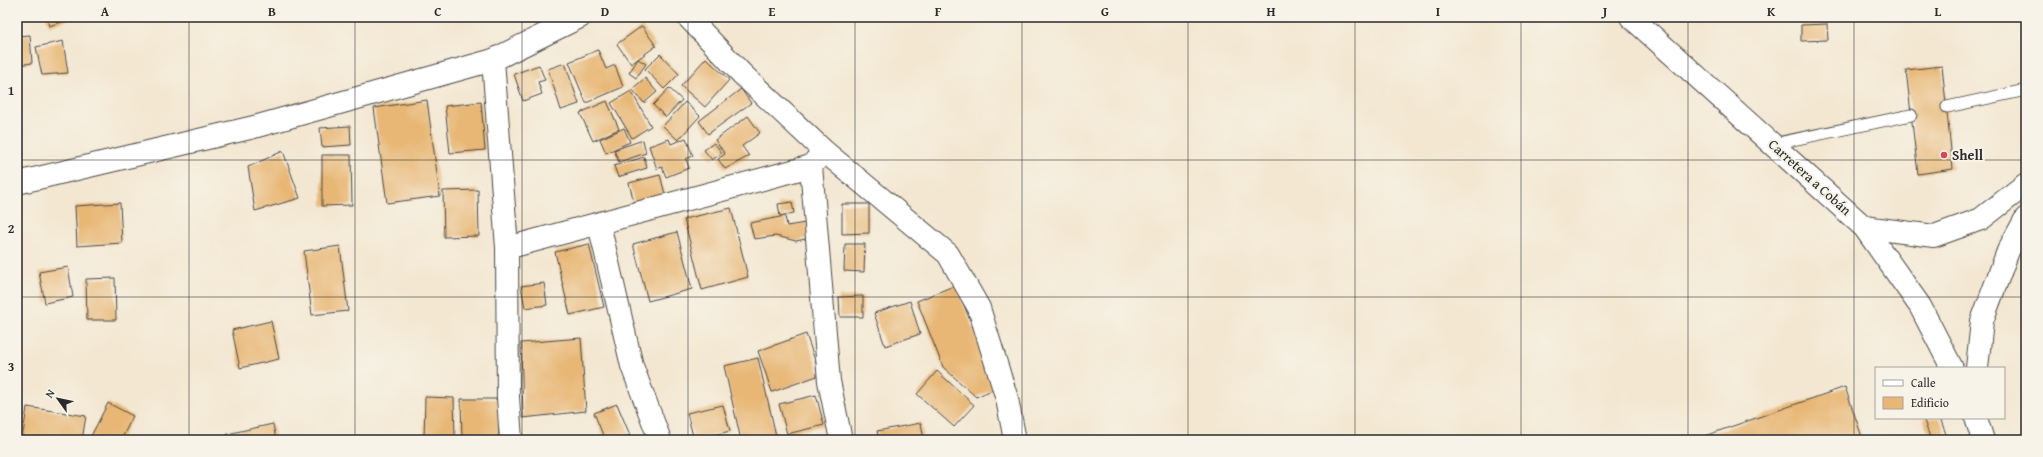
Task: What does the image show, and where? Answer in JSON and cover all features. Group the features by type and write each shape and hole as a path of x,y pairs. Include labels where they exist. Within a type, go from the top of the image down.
{"street":[{"path":"17,183 254,127 493,60 580,17"},
{"path":"688,17 742,74 817,159 948,254 979,308 1007,399 1015,440"},
{"name":"Carretera a Cobán","path":"1631,17 1864,227 1920,306 1951,367"},
{"path":"493,60 507,248 508,397 511,440"},
{"path":"507,248 599,224 817,159"},
{"path":"817,159 829,381 841,440"},
{"path":"1864,227 1934,236 1981,219 2026,184"},
{"path":"1977,367 1982,321 2008,251 2026,218"},
{"path":"599,224 632,366 660,440"},
{"path":"1976,419 1983,440"}],"lane":[{"path":"1947,107 2026,90"},
{"path":"1773,144 1911,115"}],"building":[{"path":"46,17 77,17 49,26"},
{"path":"1906,17 1926,17 1927,19 1907,22"},
{"path":"1827,24 1828,40 1801,41 1801,25"},
{"path":"642,26 656,46 631,64 617,44"},
{"path":"30,35 32,63 17,65 17,36"},
{"path":"63,41 68,73 42,75 36,47"},
{"path":"598,50 606,69 615,65 623,87 586,103 569,62"},
{"path":"660,54 679,74 664,89 645,69"},
{"path":"706,58 729,80 705,107 681,86"},
{"path":"638,59 646,64 636,78 629,73"},
{"path":"565,63 579,104 561,110 548,69"},
{"path":"539,65 545,80 538,82 542,94 523,101 514,74"},
{"path":"1942,66 1953,169 1918,174 1906,70"},
{"path":"645,78 657,92 644,103 632,89"},
{"path":"669,88 682,100 666,117 653,105"},
{"path":"741,89 751,103 708,134 699,121"},
{"path":"631,91 651,126 632,138 611,103"},
{"path":"427,100 440,196 387,203 374,108"},
{"path":"607,101 619,129 593,141 580,113"},
{"path":"481,102 485,150 450,153 445,106"},
{"path":"685,102 700,116 678,140 663,126"},
{"path":"748,116 760,133 742,146 749,156 725,169 718,159 725,154 715,140"},
{"path":"350,126 351,145 322,147 320,128"},
{"path":"624,128 630,142 606,153 600,139"},
{"path":"686,138 693,156 686,159 689,168 666,177 662,167 657,169 649,146 669,139 671,144"},
{"path":"643,140 646,153 619,162 614,150"},
{"path":"714,143 722,153 712,160 704,150"},
{"path":"283,151 300,198 255,211 248,167"},
{"path":"322,155 351,155 352,205 322,206"},
{"path":"644,157 647,168 618,177 614,166"},
{"path":"660,175 665,194 634,202 629,183"},
{"path":"478,190 479,236 444,237 443,191"},
{"path":"792,202 794,213 780,216 778,204"},
{"path":"120,203 122,243 77,246 75,206"},
{"path":"842,204 869,204 869,233 842,234"},
{"path":"731,208 748,277 702,290 684,219"},
{"path":"785,216 787,226 811,222 814,237 796,241 776,236 754,239 750,223"},
{"path":"677,232 692,289 648,301 633,244"},
{"path":"589,244 604,307 570,315 555,252"},
{"path":"845,244 865,244 864,272 844,271"},
{"path":"340,246 348,311 312,315 304,251"},
{"path":"68,267 73,297 45,303 39,272"},
{"path":"115,278 116,320 87,320 86,279"},
{"path":"544,283 547,305 525,308 521,286"},
{"path":"956,285 997,388 976,397 943,367 917,301"},
{"path":"863,296 863,317 840,317 839,297"},
{"path":"910,301 920,334 885,346 874,313"},
{"path":"271,321 279,359 240,368 232,330"},
{"path":"806,334 820,375 772,392 758,351"},
{"path":"581,338 586,411 523,418 521,343"},
{"path":"758,358 777,440 741,440 724,366"},
{"path":"937,371 974,405 954,427 917,394"},
{"path":"1845,387 1863,440 1693,440"},
{"path":"816,395 824,425 787,434 779,404"},
{"path":"425,397 454,398 455,440 424,440"},
{"path":"461,399 498,399 499,440 462,440"},
{"path":"108,403 133,416 121,440 89,440"},
{"path":"617,404 630,435 618,440 605,440 594,413"},
{"path":"723,405 730,431 694,440 687,413"},
{"path":"27,407 86,416 82,440 22,440"},
{"path":"1923,419 1940,419 1947,437 1931,440"},
{"path":"921,423 924,440 879,440 877,431"},
{"path":"273,424 276,440 228,440 227,434"}],"place":[{"name":"Shell","path":"1944,155"}]}
